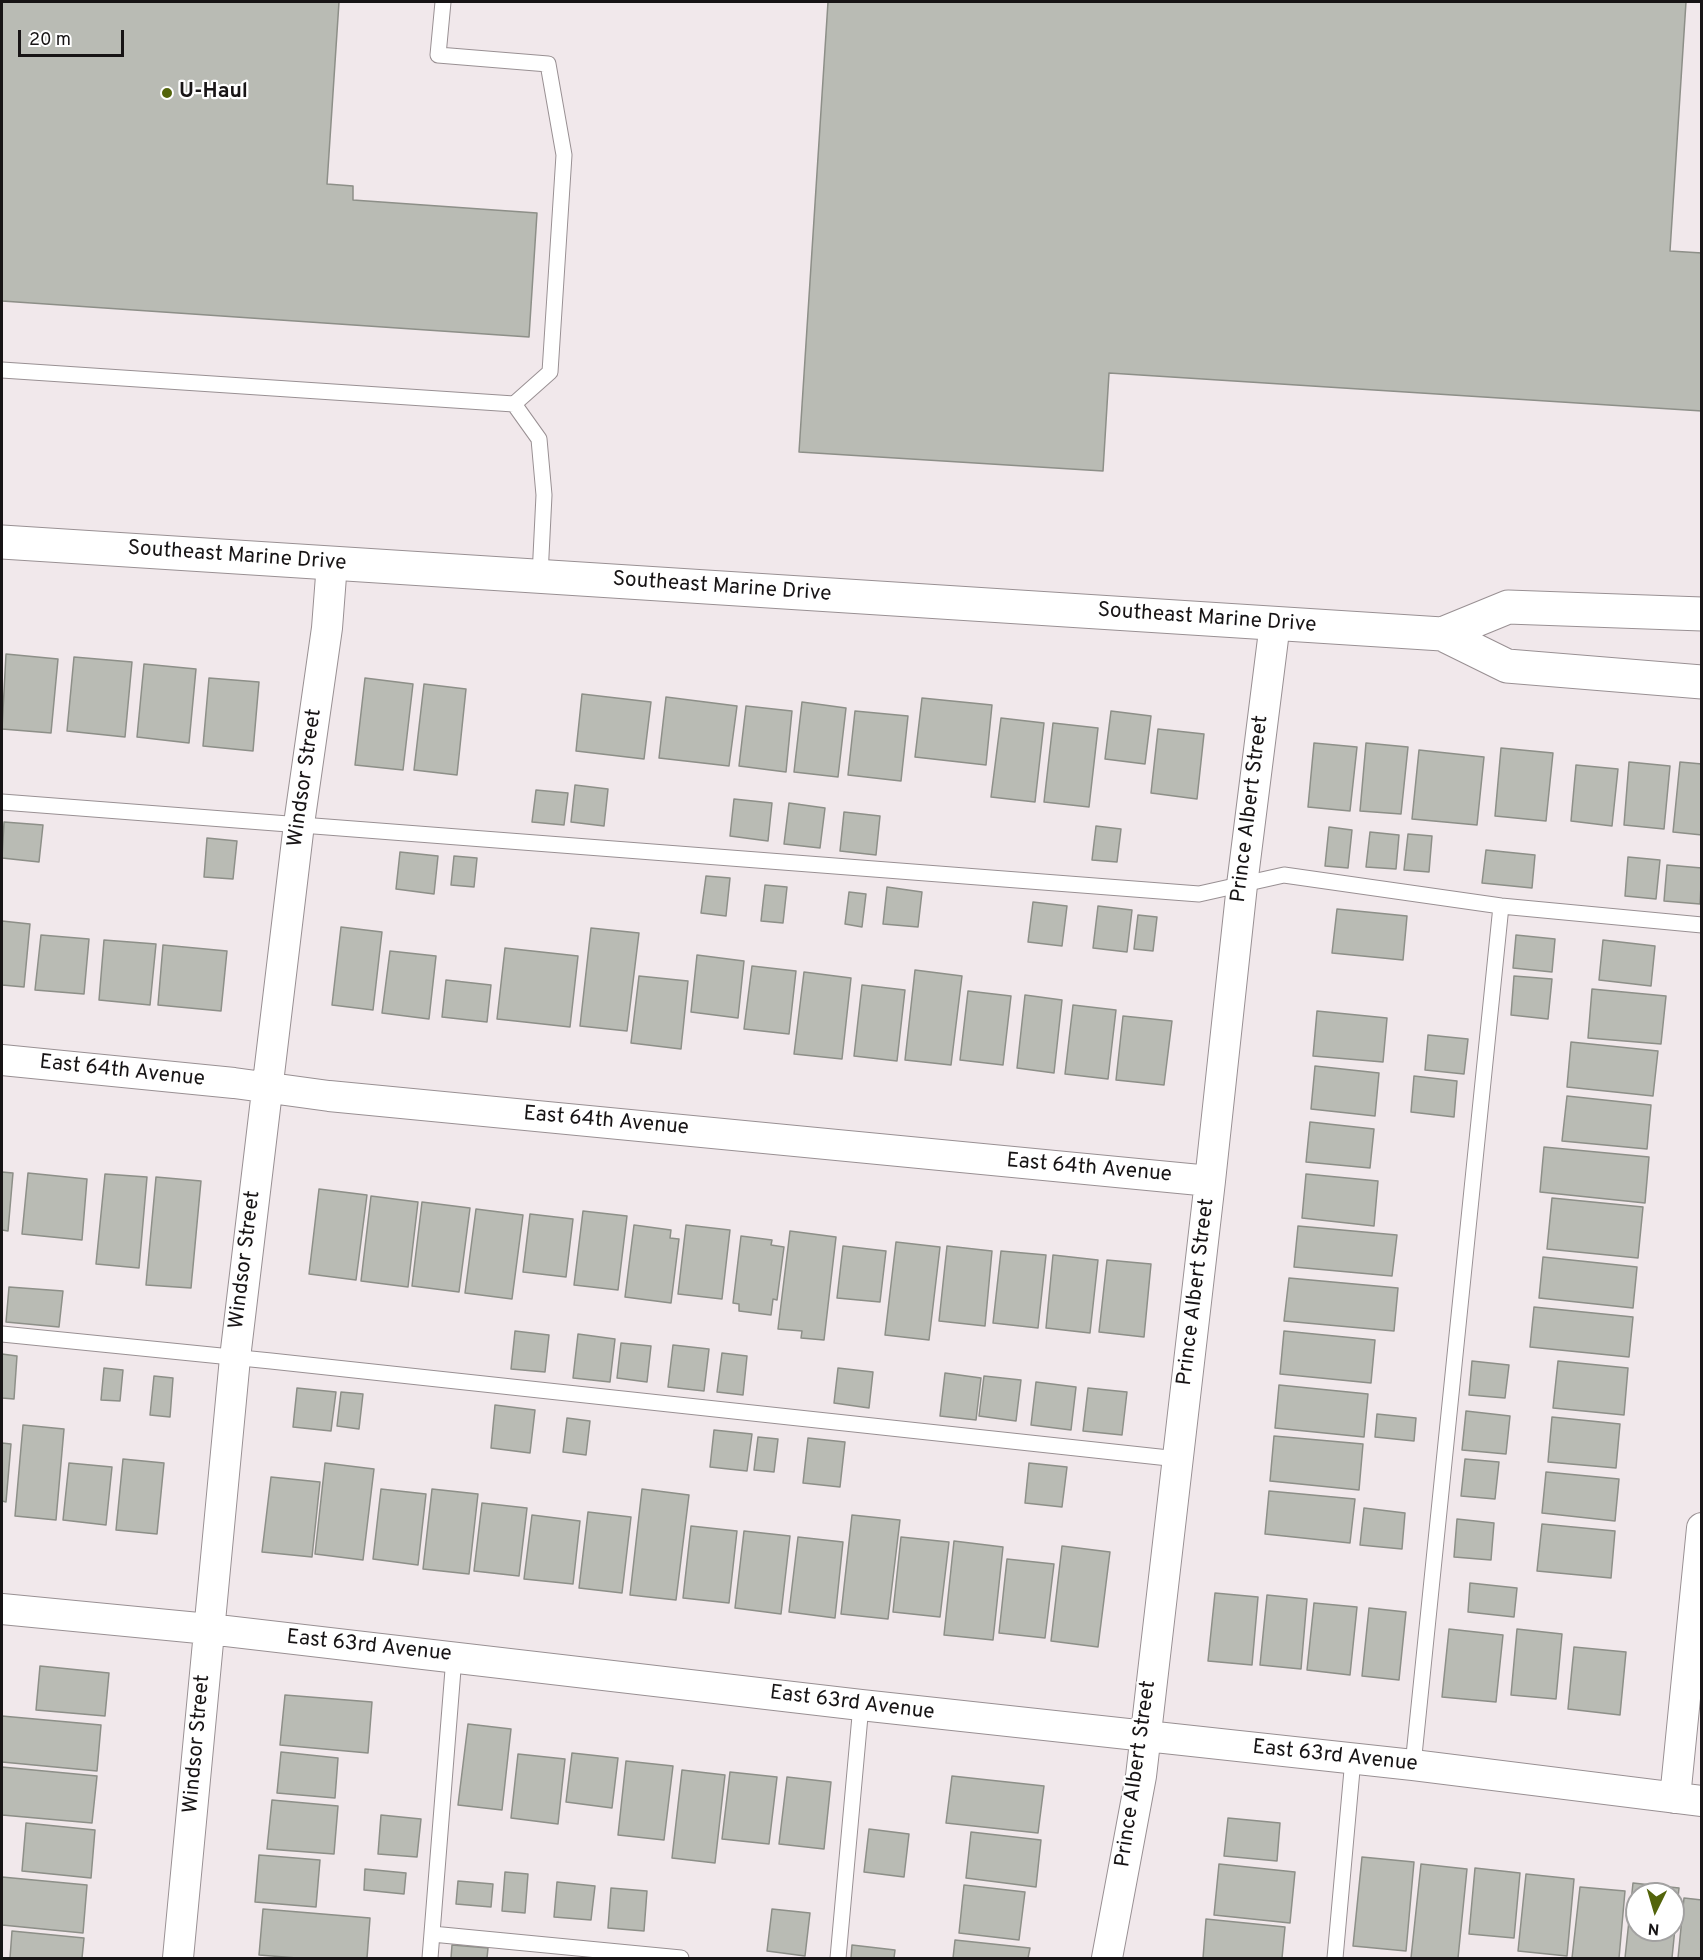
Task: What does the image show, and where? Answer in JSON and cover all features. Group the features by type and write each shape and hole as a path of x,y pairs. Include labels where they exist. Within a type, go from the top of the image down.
{"main road":[{"name":"Southeast Marine Drive","path":"2,542 1442,634 1507,666 1701,682"},
{"name":"Southeast Marine Drive","path":"1442,634 1508,607 1701,614"}],"street":[{"name":"Windsor Street","path":"178,1959 235,1358 299,824 327,628 332,563"},
{"name":"Prince Albert Street","path":"1107,1959 1141,1776 1242,885 1275,623"},
{"name":"East 64th Avenue","path":"2,1060 234,1083 268,1089 1210,1181"},
{"path":"1688,1799 1701,1528"},
{"name":"East 63rd Avenue","path":"2,1609 208,1629 861,1705 1413,1765 1688,1799"}],"lane":[{"path":"2,370 514,404 550,372 564,155 548,64 438,55 443,2"},
{"path":"514,404 539,439 544,495 540,576"},
{"path":"2,802 1198,894 1284,875 1501,906 1701,925"},
{"path":"1413,1765 1501,906"},
{"path":"2,1334 1178,1459"},
{"path":"430,1959 454,1657"},
{"path":"838,1959 861,1705"},
{"path":"1335,1959 1353,1759"},
{"path":"432,1934 681,1959"}],"building":[{"name":"U-Haul","path":"2,2 339,2 327,184 353,186 353,200 537,213 529,337 2,301"},
{"path":"828,2 1686,2 1670,251 1702,253 1702,411 1109,373 1103,471 799,452"},
{"path":"6,654 58,659 51,733 2,729"},
{"path":"74,657 132,662 125,737 67,731"},
{"path":"144,664 196,669 189,743 137,737"},
{"path":"209,678 259,682 253,751 203,746"},
{"path":"365,678 413,684 403,770 355,765"},
{"path":"424,684 466,689 457,775 414,770"},
{"path":"582,694 651,702 644,759 576,751"},
{"path":"666,697 737,706 729,766 659,758"},
{"path":"922,698 992,705 986,765 915,757"},
{"path":"802,702 846,708 838,777 794,772"},
{"path":"746,706 792,711 786,772 739,766"},
{"path":"855,711 908,716 901,781 848,775"},
{"path":"1111,711 1151,716 1145,764 1105,759"},
{"path":"1001,718 1044,723 1035,802 991,797"},
{"path":"1053,723 1098,728 1089,807 1044,802"},
{"path":"1158,729 1204,734 1197,799 1151,793"},
{"path":"1314,743 1357,747 1350,811 1308,807"},
{"path":"1366,743 1408,747 1401,814 1360,811"},
{"path":"1501,748 1553,753 1546,821 1495,816"},
{"path":"1419,750 1484,757 1477,825 1412,819"},
{"path":"1629,762 1670,766 1664,829 1624,825"},
{"path":"1680,762 1702,764 1702,835 1673,832"},
{"path":"1576,765 1618,769 1612,826 1571,821"},
{"path":"575,785 608,789 604,826 571,822"},
{"path":"536,790 568,793 564,825 532,822"},
{"path":"734,799 772,803 768,841 730,836"},
{"path":"789,803 825,808 820,848 784,844"},
{"path":"844,812 880,816 876,855 840,851"},
{"path":"4,822 43,825 39,862 2,858"},
{"path":"1096,826 1121,829 1117,862 1092,860"},
{"path":"1329,827 1352,830 1348,868 1325,866"},
{"path":"1370,832 1399,835 1396,869 1366,867"},
{"path":"1408,834 1432,836 1429,872 1404,870"},
{"path":"207,838 237,841 233,879 204,877"},
{"path":"1486,850 1535,855 1532,888 1482,883"},
{"path":"400,852 438,856 434,894 396,889"},
{"path":"454,856 477,858 474,887 451,885"},
{"path":"1628,857 1660,860 1656,899 1625,896"},
{"path":"1667,865 1702,868 1700,904 1664,901"},
{"path":"706,876 730,878 726,916 701,913"},
{"path":"765,885 787,887 783,923 761,921"},
{"path":"887,887 922,892 918,927 883,924"},
{"path":"849,892 866,894 862,927 845,924"},
{"path":"1033,902 1067,906 1062,946 1028,942"},
{"path":"1098,906 1132,910 1127,952 1093,948"},
{"path":"1337,909 1407,916 1403,960 1332,953"},
{"path":"1138,915 1157,917 1153,951 1134,949"},
{"path":"2,921 30,924 24,987 2,985"},
{"path":"341,927 382,932 373,1010 332,1005"},
{"path":"591,928 639,933 627,1031 580,1026"},
{"path":"41,935 89,939 84,994 35,990"},
{"path":"1516,935 1555,939 1552,972 1513,968"},
{"path":"104,940 156,944 150,1005 99,1000"},
{"path":"1603,940 1655,946 1651,986 1599,980"},
{"path":"163,945 227,951 221,1011 158,1005"},
{"path":"505,948 578,956 570,1027 497,1019"},
{"path":"390,951 436,956 429,1019 382,1013"},
{"path":"697,955 744,961 738,1018 691,1012"},
{"path":"752,966 796,971 789,1034 744,1029"},
{"path":"915,970 962,976 951,1065 905,1060"},
{"path":"804,972 851,978 842,1059 794,1054"},
{"path":"639,976 688,981 681,1049 631,1043"},
{"path":"1514,976 1552,979 1548,1019 1511,1015"},
{"path":"446,980 491,985 487,1022 442,1017"},
{"path":"862,985 905,990 897,1061 854,1056"},
{"path":"1592,989 1666,996 1661,1044 1588,1038"},
{"path":"968,991 1011,996 1003,1065 960,1060"},
{"path":"1025,995 1062,1000 1054,1073 1017,1068"},
{"path":"1073,1005 1116,1010 1108,1079 1065,1074"},
{"path":"1317,1011 1387,1018 1383,1062 1313,1056"},
{"path":"1123,1016 1172,1021 1164,1085 1116,1080"},
{"path":"1428,1035 1468,1039 1464,1074 1425,1070"},
{"path":"1571,1042 1658,1051 1653,1096 1567,1087"},
{"path":"1315,1066 1379,1073 1375,1116 1311,1109"},
{"path":"1414,1076 1457,1081 1454,1117 1411,1112"},
{"path":"1567,1096 1651,1105 1647,1149 1562,1141"},
{"path":"1310,1122 1374,1129 1370,1168 1306,1162"},
{"path":"1544,1147 1649,1157 1645,1203 1540,1192"},
{"path":"2,1172 13,1173 8,1231 2,1230"},
{"path":"28,1173 87,1179 82,1240 22,1234"},
{"path":"105,1174 147,1177 139,1268 96,1264"},
{"path":"1306,1174 1378,1181 1374,1226 1302,1218"},
{"path":"156,1177 201,1181 191,1288 146,1285"},
{"path":"319,1189 367,1195 356,1280 309,1274"},
{"path":"371,1196 418,1202 408,1287 361,1281"},
{"path":"1552,1198 1643,1207 1638,1258 1547,1249"},
{"path":"422,1202 470,1208 459,1292 412,1286"},
{"path":"476,1209 523,1215 512,1299 465,1293"},
{"path":"583,1211 627,1216 618,1290 574,1285"},
{"path":"530,1214 573,1219 566,1277 523,1272"},
{"path":"634,1225 671,1230 670,1238 679,1239 671,1303 625,1297"},
{"path":"686,1225 730,1230 722,1299 678,1294"},
{"path":"1298,1226 1397,1235 1392,1276 1294,1267"},
{"path":"790,1231 836,1237 824,1340 801,1338 802,1331 778,1329"},
{"path":"741,1236 772,1240 771,1245 784,1247 777,1300 773,1299 771,1315 739,1311 739,1304 733,1303"},
{"path":"896,1242 940,1247 929,1340 885,1335"},
{"path":"843,1246 886,1251 880,1302 837,1298"},
{"path":"947,1246 992,1251 985,1326 939,1321"},
{"path":"1001,1251 1046,1255 1038,1328 993,1323"},
{"path":"1053,1255 1098,1260 1090,1333 1046,1328"},
{"path":"1543,1257 1637,1267 1633,1308 1539,1298"},
{"path":"1107,1260 1151,1264 1144,1337 1099,1332"},
{"path":"1289,1278 1398,1288 1394,1331 1284,1321"},
{"path":"9,1287 63,1291 59,1327 6,1322"},
{"path":"1534,1307 1633,1317 1629,1357 1530,1347"},
{"path":"515,1331 549,1335 545,1372 511,1369"},
{"path":"1284,1331 1375,1340 1371,1383 1280,1374"},
{"path":"578,1334 615,1339 610,1382 573,1378"},
{"path":"621,1343 651,1346 647,1382 617,1378"},
{"path":"673,1345 709,1349 704,1391 668,1387"},
{"path":"722,1353 747,1356 743,1395 717,1392"},
{"path":"2,1354 17,1356 14,1399 2,1398"},
{"path":"1472,1361 1509,1365 1505,1398 1469,1395"},
{"path":"1558,1361 1628,1368 1624,1415 1553,1408"},
{"path":"104,1368 123,1370 120,1401 101,1400"},
{"path":"838,1368 873,1372 869,1408 834,1403"},
{"path":"945,1373 981,1378 976,1420 940,1416"},
{"path":"154,1376 173,1378 170,1417 150,1415"},
{"path":"984,1376 1021,1380 1016,1421 979,1416"},
{"path":"1036,1382 1076,1387 1071,1430 1031,1425"},
{"path":"1279,1385 1368,1394 1364,1437 1275,1428"},
{"path":"297,1388 336,1392 331,1431 293,1427"},
{"path":"1088,1388 1127,1392 1122,1435 1083,1431"},
{"path":"341,1392 363,1394 359,1429 337,1426"},
{"path":"495,1405 535,1410 530,1453 491,1448"},
{"path":"1466,1411 1510,1416 1506,1454 1462,1450"},
{"path":"1377,1414 1416,1418 1414,1441 1375,1437"},
{"path":"1552,1417 1620,1424 1616,1468 1548,1462"},
{"path":"567,1418 590,1421 586,1455 563,1452"},
{"path":"23,1425 64,1429 56,1520 15,1516"},
{"path":"714,1430 752,1434 747,1471 710,1467"},
{"path":"1274,1436 1363,1444 1359,1490 1270,1481"},
{"path":"758,1437 778,1439 774,1472 754,1470"},
{"path":"808,1438 845,1442 840,1487 803,1483"},
{"path":"2,1443 11,1444 6,1502 2,1501"},
{"path":"123,1459 164,1463 157,1534 116,1530"},
{"path":"1465,1459 1499,1462 1495,1499 1461,1496"},
{"path":"69,1463 112,1467 106,1525 63,1520"},
{"path":"325,1463 374,1469 363,1560 315,1554"},
{"path":"1029,1463 1067,1467 1062,1507 1025,1503"},
{"path":"1546,1472 1619,1479 1615,1521 1542,1513"},
{"path":"271,1477 320,1482 312,1557 262,1552"},
{"path":"381,1489 426,1494 418,1565 373,1559"},
{"path":"432,1489 478,1494 469,1574 423,1569"},
{"path":"642,1489 689,1495 676,1600 630,1595"},
{"path":"1269,1491 1355,1499 1350,1543 1265,1534"},
{"path":"482,1503 527,1508 519,1576 474,1571"},
{"path":"1364,1508 1405,1513 1402,1549 1360,1545"},
{"path":"588,1512 631,1517 622,1593 579,1588"},
{"path":"532,1515 580,1521 573,1584 524,1579"},
{"path":"852,1515 900,1520 888,1619 841,1614"},
{"path":"1457,1519 1494,1523 1491,1560 1454,1557"},
{"path":"1542,1524 1615,1531 1611,1578 1537,1571"},
{"path":"691,1526 737,1531 729,1603 683,1598"},
{"path":"744,1531 790,1536 781,1614 735,1608"},
{"path":"798,1537 843,1542 835,1618 789,1612"},
{"path":"901,1537 949,1542 940,1617 893,1612"},
{"path":"954,1541 1003,1547 993,1640 944,1635"},
{"path":"1062,1546 1110,1552 1098,1647 1051,1641"},
{"path":"1007,1559 1054,1564 1045,1638 999,1633"},
{"path":"1470,1583 1517,1588 1514,1617 1468,1612"},
{"path":"1215,1593 1258,1597 1252,1665 1208,1661"},
{"path":"1267,1595 1307,1599 1301,1669 1260,1665"},
{"path":"1314,1603 1357,1607 1350,1675 1307,1670"},
{"path":"1369,1608 1406,1612 1399,1680 1362,1676"},
{"path":"1449,1629 1503,1635 1496,1702 1442,1697"},
{"path":"1517,1629 1562,1634 1556,1699 1511,1695"},
{"path":"1574,1647 1626,1652 1620,1715 1568,1709"},
{"path":"40,1666 109,1673 105,1716 36,1710"},
{"path":"285,1695 372,1702 368,1753 280,1745"},
{"path":"2,1716 101,1725 97,1771 2,1762"},
{"path":"468,1724 511,1729 502,1810 458,1805"},
{"path":"281,1752 338,1758 335,1798 277,1793"},
{"path":"572,1753 618,1758 612,1808 566,1802"},
{"path":"518,1754 565,1759 558,1824 511,1818"},
{"path":"626,1761 673,1766 664,1840 618,1835"},
{"path":"2,1767 97,1776 92,1823 2,1815"},
{"path":"682,1770 725,1775 715,1863 672,1858"},
{"path":"730,1772 777,1777 769,1844 722,1839"},
{"path":"952,1776 1044,1786 1038,1833 946,1823"},
{"path":"787,1777 831,1782 824,1849 779,1844"},
{"path":"272,1800 338,1806 334,1854 267,1849"},
{"path":"381,1815 421,1819 417,1857 378,1854"},
{"path":"1228,1818 1280,1823 1277,1861 1224,1856"},
{"path":"26,1823 95,1830 91,1878 22,1871"},
{"path":"869,1829 909,1834 904,1877 864,1872"},
{"path":"971,1832 1041,1840 1036,1887 966,1878"},
{"path":"259,1855 320,1860 316,1907 255,1902"},
{"path":"1362,1857 1414,1862 1406,1951 1353,1946"},
{"path":"1219,1864 1295,1872 1290,1923 1214,1915"},
{"path":"1421,1864 1467,1869 1458,1958 1411,1958"},
{"path":"1475,1868 1520,1873 1514,1938 1469,1934"},
{"path":"365,1869 406,1873 404,1894 364,1890"},
{"path":"505,1872 528,1874 525,1913 502,1911"},
{"path":"1526,1874 1574,1879 1567,1956 1518,1951"},
{"path":"2,1877 87,1885 83,1933 2,1925"},
{"path":"458,1881 493,1884 491,1907 456,1904"},
{"path":"557,1882 595,1886 591,1920 554,1917"},
{"path":"964,1885 1025,1892 1019,1940 959,1933"},
{"path":"1580,1887 1625,1891 1619,1958 1572,1958"},
{"path":"611,1888 647,1891 644,1931 608,1928"},
{"path":"1685,1898 1702,1900 1702,1958 1678,1958 1680,1942 1685,1942"},
{"path":"263,1909 370,1918 367,1958 297,1958 259,1955"},
{"path":"772,1909 810,1913 805,1956 767,1951"},
{"path":"1206,1919 1285,1927 1282,1958 1203,1958"},
{"path":"12,1931 84,1938 82,1958 10,1958"},
{"path":"955,1940 1030,1948 1028,1958 953,1958"},
{"path":"1627,1942 1674,1942 1672,1958 1625,1958"},
{"path":"452,1945 488,1948 487,1958 451,1958"},
{"path":"852,1945 895,1950 894,1958 851,1958"}],"place":[{"name":"U-Haul","path":"167,93"}]}
